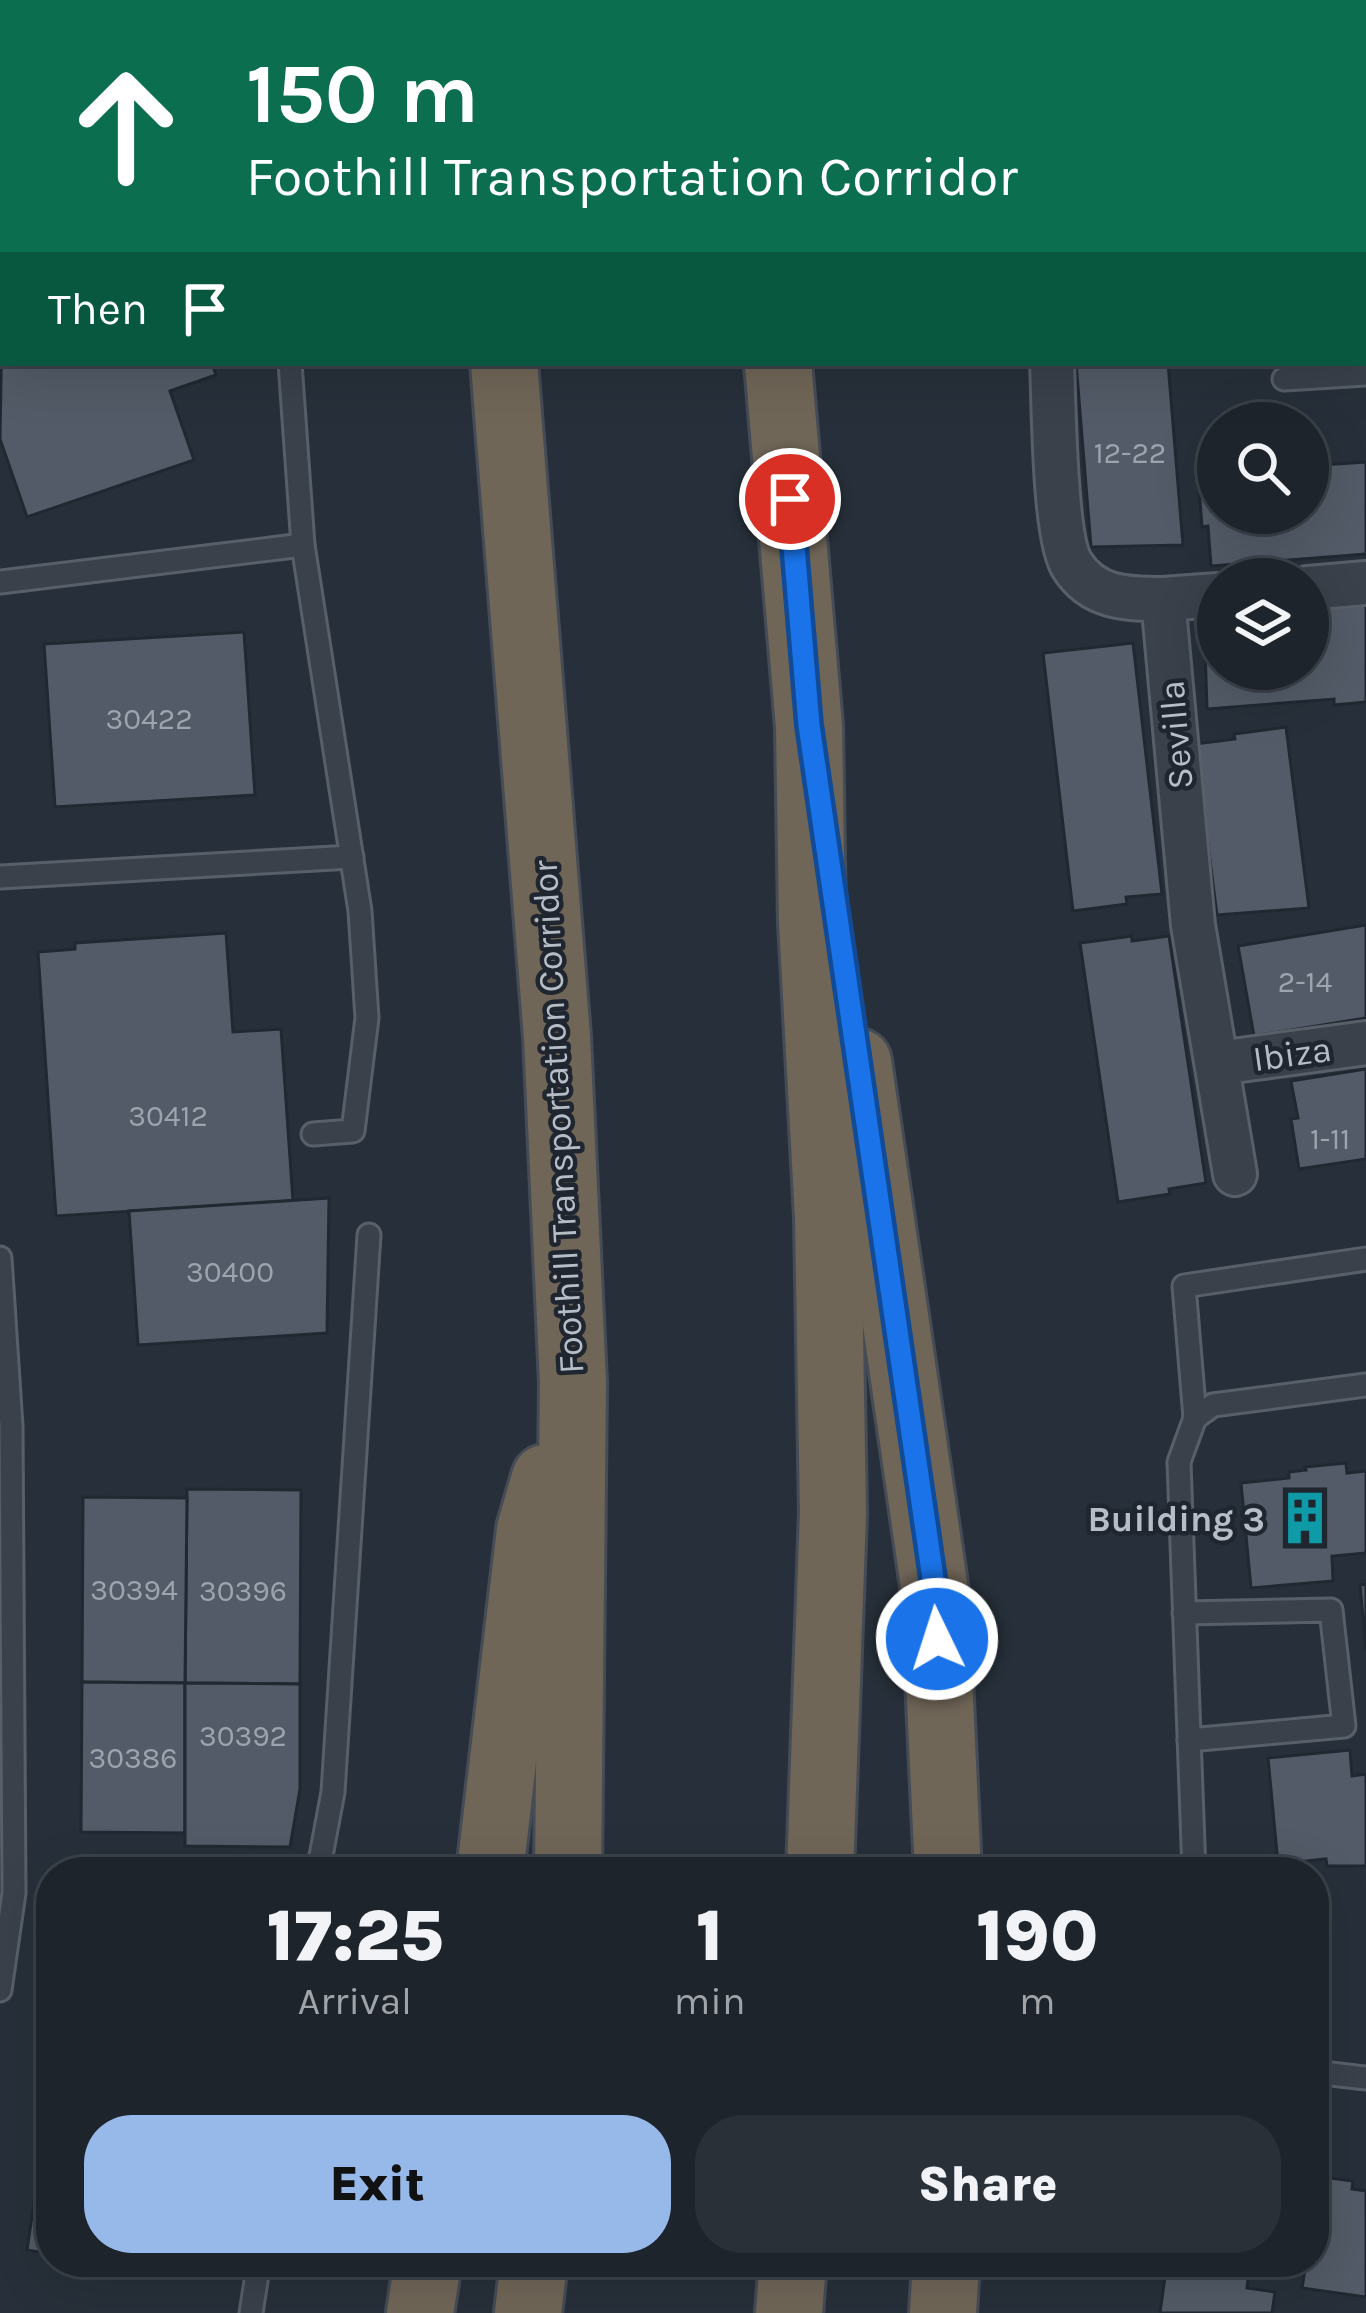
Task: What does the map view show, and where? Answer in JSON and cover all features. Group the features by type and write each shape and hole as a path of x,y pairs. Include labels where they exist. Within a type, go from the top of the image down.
{"highway":[{"name":"Foothill Transportation Corridor","path":"504,366 556,1037 572,1383 568,1857"},
{"path":"778,366 809,725 935,1592 947,1857"},
{"path":"809,725 812,922 828,1216 833,1513 821,1857"},
{"path":"492,1857 530,1530 572,1383"},
{"path":"420,2313 426,2277"},
{"path":"528,2313 532,2277"},
{"path":"789,2313 792,2277"},
{"path":"943,2313 945,2277"}],"street":[{"path":"1052,366 1062,536 1072,565 1094,587 1120,599 1197,597"},
{"path":"1329,586 1366,583"},
{"name":"Sevilla","path":"1163,599 1193,926 1234,1174"},
{"name":"Ibiza","path":"1218,1063 1366,1043"}],"lane":[{"path":"290,366 303,545 352,857 367,1018 352,1131 313,1134"},
{"path":"1284,380 1366,374"},
{"path":"0,582 303,545"},
{"path":"0,877 352,857"},
{"path":"321,1857 333,1792 368,1235"},
{"path":"0,1258 11,1426 14,1894 0,1990"},
{"path":"1193,1857 1179,1462 1195,1418 1184,1286 1366,1258"},
{"path":"1195,1418 1213,1405 1366,1385"},
{"path":"1184,1612 1330,1610 1344,1726 1189,1740"},
{"path":"1329,2074 1366,2078"},
{"path":"251,2313 257,2277"}],"building":[{"path":"1,366 213,366 216,375 170,391 194,460 27,517 0,439"},
{"path":"1076,366 1168,366 1183,545 1091,547"},
{"path":"1366,462 1366,554 1210,558 1209,534 1329,534 1329,465"},
{"path":"1366,605 1366,702 1334,705 1334,699 1207,709 1206,690 1329,690 1329,608"},
{"path":"244,632 255,795 55,807 44,644"},
{"path":"1133,643 1162,894 1126,897 1127,904 1073,911 1043,653"},
{"path":"1286,727 1309,908 1217,915 1195,744"},
{"path":"1366,925 1366,1018 1254,1036 1238,946"},
{"path":"226,933 233,1032 281,1029 293,1201 56,1216 38,952 75,949 75,943"},
{"path":"1132,936 1132,941 1169,936 1206,1183 1118,1202 1080,943"},
{"path":"1366,1069 1366,1159 1299,1169 1291,1119 1298,1118 1291,1081"},
{"path":"329,1198 327,1333 138,1345 129,1211"},
{"name":"Building 3","path":"1346,1463 1347,1473 1366,1471 1366,1553 1332,1556 1333,1581 1251,1588 1241,1483 1289,1478 1289,1472 1305,1467"},
{"path":"187,1489 301,1490 300,1684 185,1683"},
{"path":"83,1497 187,1498 185,1683 82,1682"},
{"name":"Building 3","path":"1366,1584 1366,1651 1360,1585"},
{"path":"82,1682 185,1683 185,1833 81,1832"},
{"path":"185,1683 300,1684 300,1789 290,1847 185,1846"},
{"path":"1350,1750 1352,1776 1366,1774 1366,1866 1329,1866 1329,1857 1277,1857 1268,1758"},
{"path":"1329,2178 1353,2181 1352,2189 1366,2191 1366,2297 1302,2288 1304,2277 1329,2277"},
{"path":"36,2189 36,2252 27,2250"},
{"path":"1165,2277 1248,2277 1247,2288 1275,2292 1272,2313 1160,2313"}],"place":[{"name":"Building 3","path":"1305,1518"}],"route":[{"path":"790,499 809,725 935,1592 937,1639"}]}
